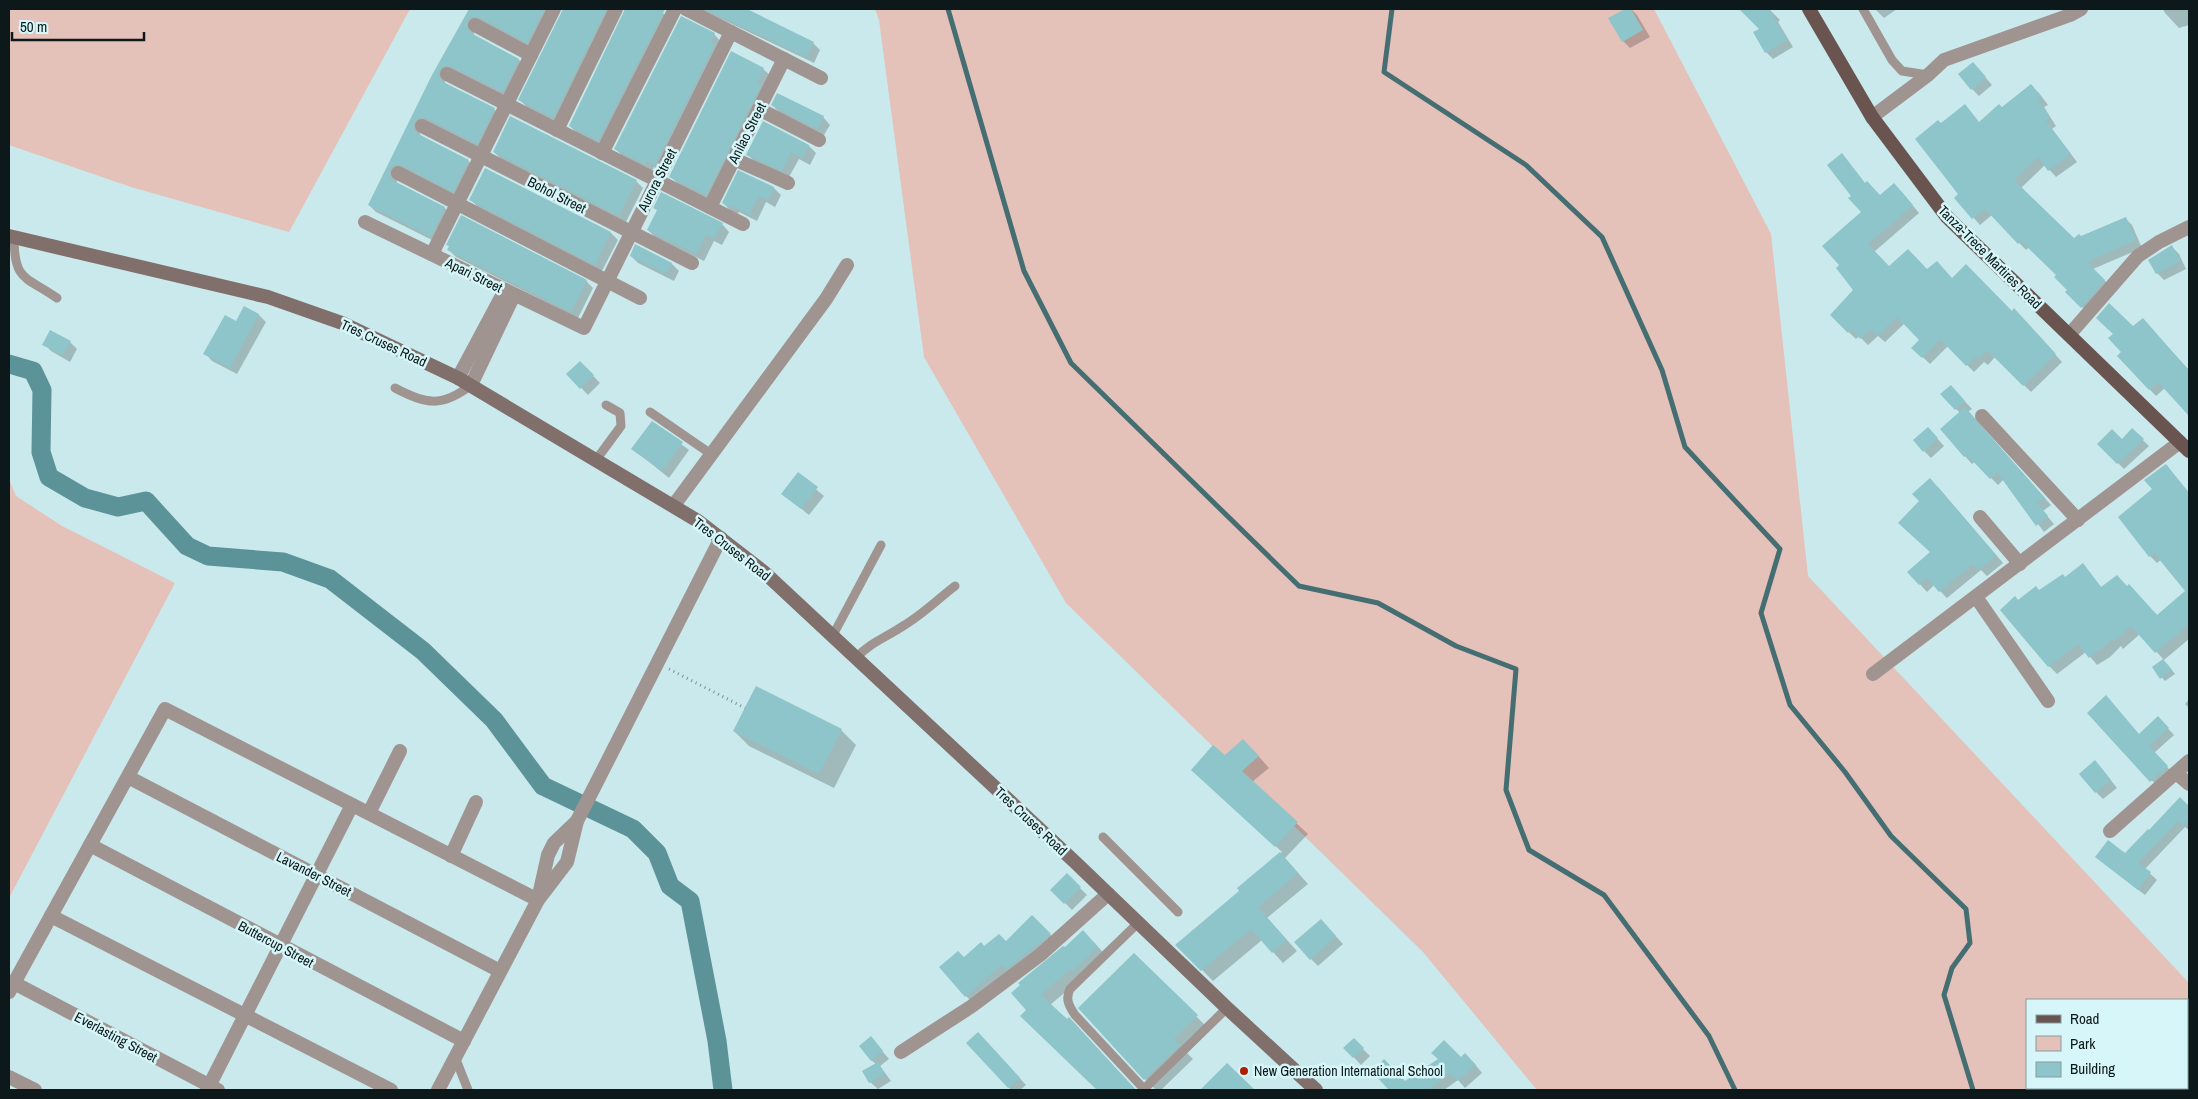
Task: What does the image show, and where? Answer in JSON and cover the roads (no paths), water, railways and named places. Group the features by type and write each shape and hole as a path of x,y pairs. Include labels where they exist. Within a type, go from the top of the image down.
{"main road":[{"name":"Tanza-Trece Martires Road","path":"1809,9 1872,117 1947,218 2185,447"},
{"name":"Tres Cruses Road","path":"12,237 268,297 342,323 471,385 674,505 721,538 765,573 1316,1090"}],"street":[{"path":"432,254 554,9"},
{"path":"557,130 616,9"},
{"path":"602,153 675,9"},
{"path":"686,9 820,78"},
{"path":"1872,117 1928,75 1944,60 2070,15 2081,9"},
{"path":"475,25 531,55"},
{"name":"Aurora Street","path":"584,328 731,32"},
{"name":"Anilao Street","path":"710,207 784,59"},
{"path":"447,74 743,224"},
{"path":"759,109 819,140"},
{"name":"Bohol Street","path":"422,126 692,263"},
{"path":"734,159 788,183"},
{"path":"398,173 640,298"},
{"name":"Apari Street","path":"366,222 584,328"},
{"path":"2069,335 2138,256 2159,242 2189,227"},
{"path":"674,505 826,299 846,265"},
{"path":"458,378 484,342 510,292"},
{"path":"471,385 484,342"},
{"path":"1982,416 2078,520"},
{"path":"1873,674 2078,520 2185,447"},
{"path":"1980,517 2020,564"},
{"path":"438,1090 538,900 567,862 577,821 721,538"},
{"path":"1976,597 2048,701"},
{"path":"11,988 165,709 538,900"},
{"path":"369,813 400,751"},
{"path":"2110,831 2189,761"},
{"path":"2176,773 2189,784"},
{"name":"Lavander Street","path":"128,777 500,971"},
{"path":"451,856 476,802"},
{"path":"211,1089 245,1015 352,805"},
{"path":"538,900 548,855 554,843 577,821"},
{"name":"Buttercup Street","path":"90,845 280,946 464,1040"},
{"path":"901,1052 972,1006 1040,955 1108,894"},
{"path":"51,916 391,1090"},
{"name":"Everlasting Street","path":"11,988 211,1089"},
{"path":"9,1077 35,1090"}],"lane":[{"path":"1863,9 1892,60 1902,71 1928,75"},
{"path":"12,237 14,258 26,280 57,298"},
{"path":"394,388 417,400 442,402 457,396 471,385"},
{"path":"596,460 621,426 620,413 606,405"},
{"path":"650,412 711,454"},
{"path":"832,637 881,545"},
{"path":"856,658 865,648 904,626 955,586"},
{"path":"1103,837 1178,912"},
{"path":"1139,922 1070,989 1067,995 1068,1004 1075,1016 1144,1090 1227,1008"},
{"path":"455,1057 468,1090"}],"waterway":[{"path":"948,9 1024,271 1071,363 1299,586 1378,603 1456,646 1516,669 1506,790 1529,850 1604,895 1709,1036 1735,1090"},
{"path":"1392,9 1384,72 1526,165 1602,237 1662,370 1685,447 1780,549 1761,613 1790,705 1845,772 1891,836 1966,909 1970,943 1952,968 1944,995 1973,1090"},
{"path":"9,364 33,371 42,390 41,452 49,477 85,498 118,507 146,501 187,546 208,556 283,562 330,579 423,651 494,720 543,786 633,829 657,853 670,886 690,901 717,1041 723,1090"}],"place":[{"name":"New Generation International School","path":"1244,1071"}]}
